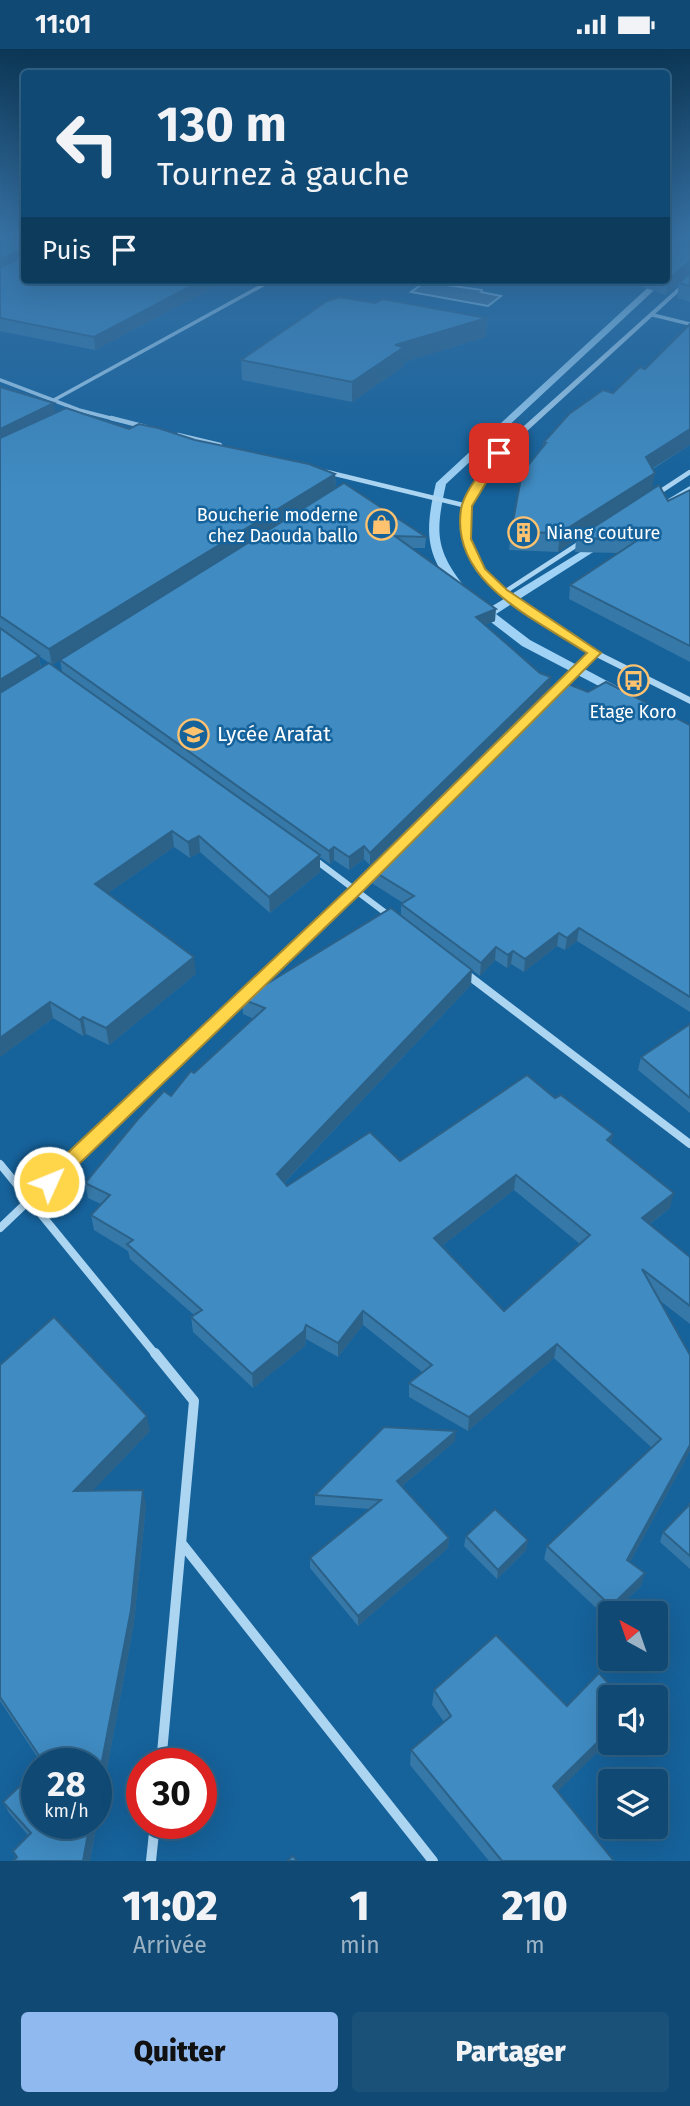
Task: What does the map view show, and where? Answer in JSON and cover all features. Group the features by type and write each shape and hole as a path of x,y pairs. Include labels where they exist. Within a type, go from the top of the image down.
{"street":[{"path":"54,400 198,321"},
{"path":"647,321 499,453 467,506 466,539 480,571 503,593 595,653 690,701"},
{"path":"0,380 79,410 159,430"},
{"path":"68,416 79,410"},
{"path":"172,433 225,447"},
{"path":"317,470 467,506"},
{"path":"643,502 690,472"},
{"path":"345,487 357,479"},
{"path":"503,593 585,540"},
{"path":"557,691 595,653"},
{"path":"311,857 401,923"},
{"path":"0,1228 385,861"},
{"path":"456,966 690,1144"},
{"path":"0,1164 194,1401 163,1748"},
{"path":"183,1544 433,1861"},
{"path":"152,1861 154,1839"}],"building":[{"path":"13,321 125,321 94,337"},
{"path":"298,321 478,321 395,345 404,347 352,382 241,360"},
{"path":"690,324 690,429 646,457 655,473 560,533 511,532 522,473 546,443 543,443 569,414 603,390 613,393 640,367 645,369"},
{"path":"0,387 54,403 0,429"},
{"path":"66,408 129,429 139,424 158,428 195,440 309,464 335,474 49,649 0,616 0,438"},
{"path":"344,483 426,537 395,536 496,609 476,617 540,673 551,677 370,853 364,846 349,857 334,847 329,851 60,660"},
{"path":"659,485 668,501 690,490 690,646 570,585 638,540 577,538"},
{"path":"0,628 39,656 0,680"},
{"path":"49,663 320,855 269,897 199,836 188,842 172,831 95,884 194,957 106,1028 83,1017 80,1020 50,1002 0,1038 0,693"},
{"path":"563,682 588,692 606,682 690,725 690,997 579,928 567,938 559,933 525,959 513,951 508,955 496,947 481,963 401,904 414,896 370,869"},
{"path":"391,908 472,970 277,1174 287,1186 370,1132 400,1161 527,1075 555,1098 561,1095 613,1134 607,1140 674,1193 642,1218 690,1257 690,1306 642,1269 690,1355 690,1445 627,1560 645,1573 616,1601 606,1601 547,1546 661,1439 557,1344 469,1417 409,1383 432,1365 363,1311 338,1343 306,1325 304,1331 252,1374 191,1317 202,1310 127,1244 133,1240 91,1215 110,1195 85,1183 138,1119 164,1091 171,1096 191,1071 194,1073 265,1008 242,999","holes":["516,1175 590,1235 504,1311 434,1238"]},
{"path":"690,1024 690,1098 641,1057"},
{"path":"54,1317 147,1416 74,1491 143,1490 131,1610 104,1748 34,1748 0,1697 0,1365"},
{"path":"384,1427 456,1431 397,1481 449,1538 358,1616 310,1558 381,1500 315,1495"},
{"path":"690,1504 690,1556 663,1532"},
{"path":"495,1509 528,1540 498,1570 466,1536"},
{"path":"496,1635 567,1706 599,1673 610,1685 598,1685 598,1742 553,1786 614,1861 502,1861 411,1750 451,1716 434,1690"},
{"path":"21,1785 21,1822 3,1802"},
{"path":"25,1839 87,1839 83,1861 13,1861 17,1857 13,1851"}],"waterway":[{"path":"458,586 447,574 436,550 434,524 441,483 617,321"},
{"path":"665,504 690,489"},
{"path":"488,613 604,542"},
{"path":"479,606 488,613"},
{"path":"488,613 526,643 620,693"}],"place":[{"name":"Boucherie moderne chez Daouda ballo","path":"381,525"},
{"name":"Niang couture","path":"523,533"},
{"name":"Etage Koro","path":"633,681"},
{"name":"Lycée Arafat","path":"194,734"}],"route":[{"path":"49,1182 356,890 595,653 503,593 480,571 466,539 467,506 499,453"}]}
